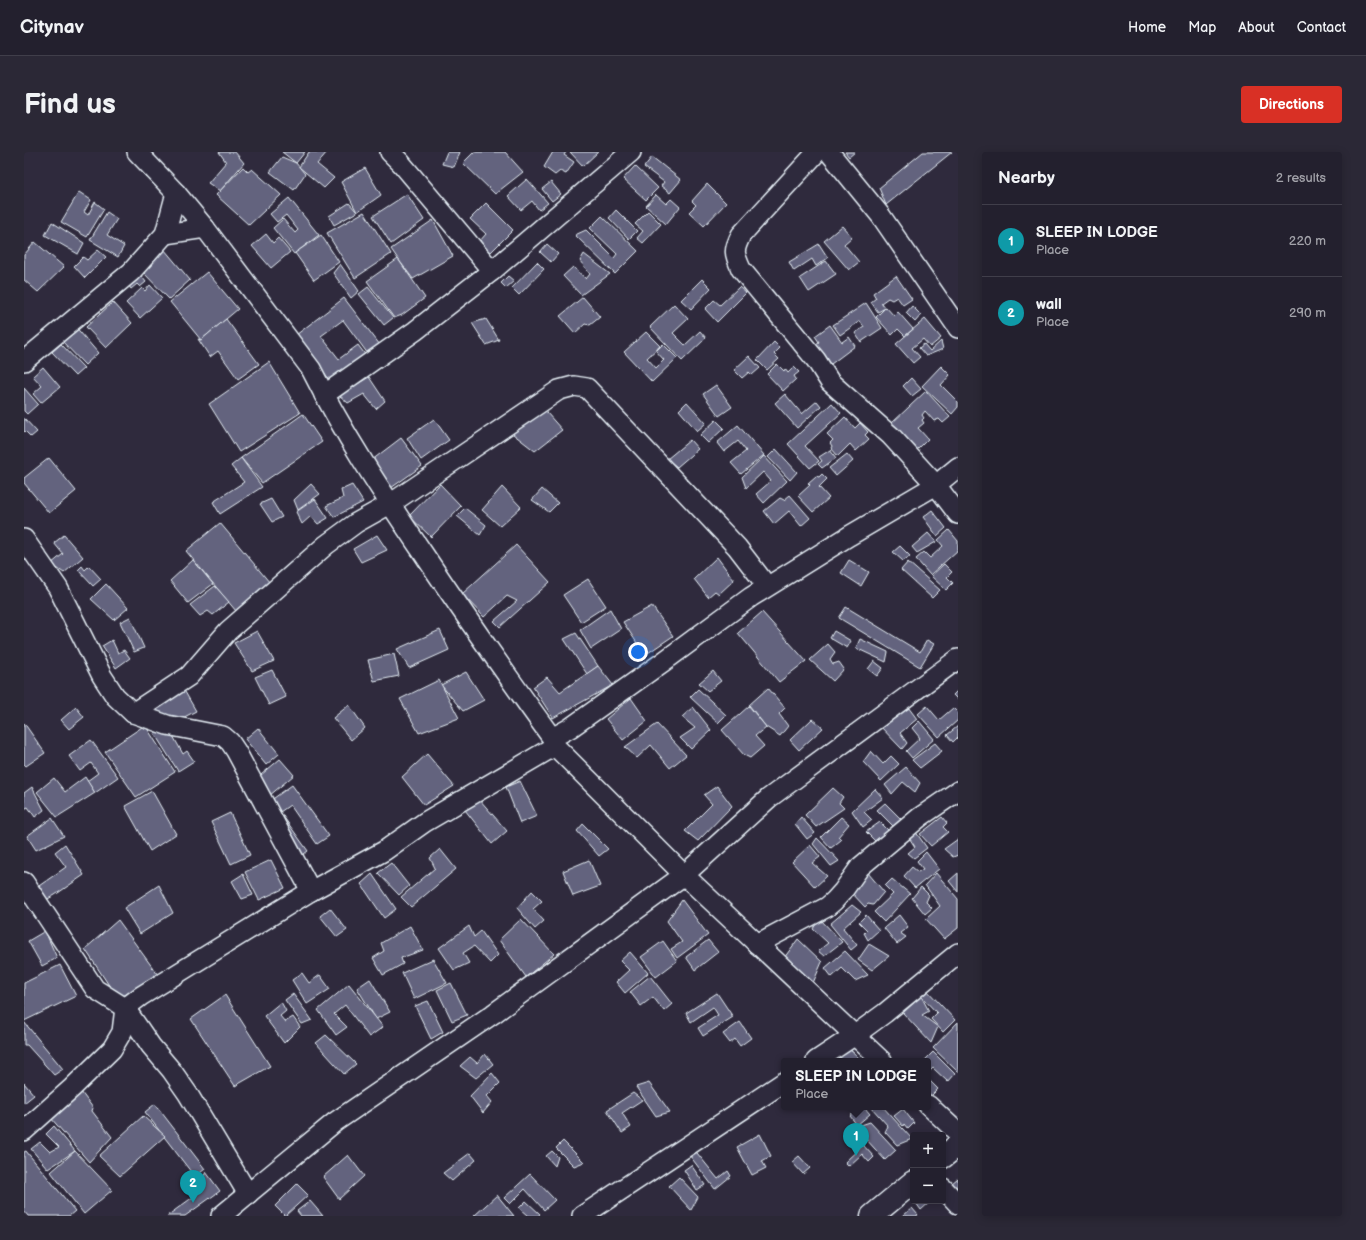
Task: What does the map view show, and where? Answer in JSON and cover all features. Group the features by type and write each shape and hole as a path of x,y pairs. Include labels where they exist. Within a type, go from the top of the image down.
{"main road":[{"path":"946,1155 958,1145"},
{"path":"872,1216 910,1184"}],"street":[{"path":"137,152 176,192 205,228 311,369 324,395 390,504 502,670 554,742 684,875 879,1058"},
{"path":"390,152 492,271"},
{"path":"324,395 415,331 492,271 632,152"},
{"path":"817,152 741,235 735,248 735,256 741,269 816,360 830,382 891,436 936,485 958,514"},
{"path":"829,152 881,216 958,328"},
{"path":"24,361 130,272 165,234 176,192"},
{"path":"165,234 205,228"},
{"path":"133,713 189,676 228,631 326,545 356,523 390,504 559,390 574,386 587,388 737,547 767,586"},
{"path":"124,1008 311,891 384,852 426,822 554,742 570,728 767,586 936,485 958,467"},
{"path":"24,539 58,588 102,676 115,696 133,713 167,725 223,736 230,742 311,891"},
{"path":"221,1216 335,1122 493,1014 684,875 769,798 958,659"},
{"path":"757,944 827,907 843,891 860,867 920,817 958,791"},
{"path":"24,882 95,989 124,1008 188,1094 248,1194"},
{"path":"820,1058 885,1013 958,953"},
{"path":"24,1131 72,1088 112,1049 122,1032 124,1008"},
{"path":"582,1216 781,1084"},
{"path":"931,1108 958,1133"},
{"path":"946,1191 958,1204"}],"building":[{"path":"219,152 235,152 244,163 220,191 208,183 226,162"},
{"path":"282,152 305,152 296,163"},
{"path":"309,152 327,152 317,164 334,178 324,188 299,167"},
{"path":"447,152 460,152 454,167 442,164"},
{"path":"474,152 505,152 523,172 495,194 463,163"},
{"path":"553,152 566,152 564,155 574,162 566,174 560,171 555,175 544,167"},
{"path":"570,152 598,152 583,166"},
{"path":"845,152 855,152 849,157"},
{"path":"923,152 952,152 886,205 879,188"},
{"path":"282,157 296,163 305,174 294,190 270,172"},
{"path":"652,157 681,180 670,193 661,186 664,182 644,167"},
{"path":"635,166 658,188 646,200 623,179"},
{"path":"243,167 248,172 252,169 281,195 249,225 216,195"},
{"path":"365,168 381,195 357,212 341,182"},
{"path":"527,179 548,203 539,210 532,201 521,210 508,196"},
{"path":"551,182 561,194 552,201 542,189"},
{"path":"707,184 726,203 704,226 689,212 696,205 692,201"},
{"path":"79,192 91,200 84,212 88,215 95,202 104,209 87,237 61,222"},
{"path":"407,194 424,220 391,244 373,216"},
{"path":"656,195 666,204 671,199 680,207 666,224 646,206"},
{"path":"289,198 319,235 294,254 273,228 283,219 295,233 298,230 286,215 277,222 270,214"},
{"path":"349,203 357,212 334,225 329,216"},
{"path":"486,203 513,230 490,253 479,242 486,234 470,219"},
{"path":"616,210 637,231 629,239 609,218"},
{"path":"648,211 661,224 643,243 637,238 643,231 635,224"},
{"path":"107,212 117,219 107,235 124,246 118,257 90,240"},
{"path":"364,212 391,254 355,278 327,233"},
{"path":"602,216 638,251 615,274 575,235 586,230 614,258 617,254 590,228"},
{"path":"433,220 453,256 413,279 391,249"},
{"path":"52,222 84,243 78,254 45,235"},
{"path":"842,226 852,237 844,244 859,262 849,270 824,241"},
{"path":"266,234 273,243 278,238 290,252 271,268 252,246"},
{"path":"321,235 339,262 314,280 295,253"},
{"path":"35,242 64,267 38,292 24,280 24,255"},
{"path":"547,244 558,254 551,262 540,252"},
{"path":"819,244 828,258 816,266 812,259 794,271 789,262"},
{"path":"164,249 190,280 169,299 142,271"},
{"path":"98,250 106,257 85,278 74,266 83,257 87,260"},
{"path":"584,254 610,274 581,295 563,276 573,267 586,279 590,274 580,261"},
{"path":"398,259 425,298 402,315 394,318 367,281"},
{"path":"826,261 836,274 809,292 800,278"},
{"path":"537,262 544,269 519,295 512,288"},
{"path":"340,264 359,291 351,298 333,273"},
{"path":"207,272 238,309 201,340 170,302"},
{"path":"139,273 146,282 140,287 137,284 131,289 127,283"},
{"path":"508,276 514,281 506,288 501,283"},
{"path":"896,276 912,299 903,305 897,297 892,300 888,298 881,303 885,308 878,312 871,302 876,298 873,293"},
{"path":"702,279 711,288 691,309 681,300"},
{"path":"150,285 162,298 140,318 126,303 142,288 145,291"},
{"path":"368,287 393,318 384,325 359,294"},
{"path":"739,287 746,293 717,322 705,309 714,300 720,305"},
{"path":"583,297 600,317 590,325 585,324 575,333 560,316"},
{"path":"344,298 380,345 368,354 343,320 321,336 339,359 358,345 367,357 332,383 296,335"},
{"path":"113,302 132,323 106,348 86,327"},
{"path":"866,303 882,328 861,342 855,333 864,327 860,321 840,335 833,325"},
{"path":"674,304 688,319 673,333 685,345 700,331 706,338 682,361 650,327"},
{"path":"912,306 921,315 915,322 906,313"},
{"path":"886,307 894,316 898,312 913,329 905,336 898,329 892,335 876,317"},
{"path":"226,319 259,364 238,379 218,351 210,357 198,339 201,340"},
{"path":"486,319 499,340 486,345 472,323"},
{"path":"925,319 941,338 930,347 923,339 912,348 920,357 913,363 896,344"},
{"path":"74,325 98,353 85,365 60,339"},
{"path":"830,325 842,342 849,337 855,346 831,364 816,344 819,342 815,336"},
{"path":"646,332 660,346 647,358 656,368 664,360 656,351 663,344 677,358 652,382 624,352"},
{"path":"941,341 943,349 926,356 919,348 924,344 930,351"},
{"path":"774,342 780,348 774,354 779,359 767,370 757,360"},
{"path":"61,344 84,368 75,376 52,352"},
{"path":"749,356 760,368 752,375 749,372 742,378 734,370"},
{"path":"269,362 300,413 239,452 209,404"},
{"path":"777,364 788,373 794,367 799,372 794,376 796,379 783,391 767,374"},
{"path":"941,366 950,375 941,385 958,402 958,407 952,414 922,386"},
{"path":"43,367 60,387 41,403 33,394 42,386 33,376"},
{"path":"369,377 385,401 376,409 364,394 348,403 339,395"},
{"path":"911,378 921,389 912,396 903,386"},
{"path":"716,385 732,407 719,416 703,394"},
{"path":"24,388 38,404 27,414 24,411"},
{"path":"926,391 950,417 943,423 939,419 934,421 925,411 922,415 924,418 922,420 924,423 918,428 928,439 917,450 892,423"},
{"path":"785,394 802,414 817,401 821,406 797,428 775,403"},
{"path":"687,402 706,423 697,431 679,410"},
{"path":"832,403 841,413 805,446 819,461 810,468 788,444"},
{"path":"539,404 562,430 535,451 513,434"},
{"path":"303,414 322,442 262,483 241,458"},
{"path":"845,417 855,428 860,423 868,432 865,435 869,439 856,451 850,444 838,456 831,448 832,446 830,443 833,440 827,434"},
{"path":"24,418 37,432 31,437 25,431 24,432"},
{"path":"434,419 449,440 421,460 407,438"},
{"path":"716,420 724,428 708,443 700,435"},
{"path":"738,425 764,455 741,474 731,463 746,451 738,441 724,452 717,443"},
{"path":"401,438 422,466 391,488 372,460"},
{"path":"690,440 698,449 677,467 667,459"},
{"path":"776,449 797,472 790,480 768,457"},
{"path":"830,450 836,458 822,468 818,464 822,461 819,457"},
{"path":"847,454 853,461 836,476 829,468"},
{"path":"764,456 787,481 764,503 756,494 771,481 763,472 746,488 742,477"},
{"path":"49,458 76,491 49,513 24,483 24,478"},
{"path":"241,458 262,487 220,514 213,502 244,482 231,466"},
{"path":"822,474 827,479 819,487 829,498 813,512 798,496 810,485 808,483 816,476 819,477"},
{"path":"311,484 320,494 298,510 294,500"},
{"path":"440,484 461,506 431,537 409,516"},
{"path":"352,485 363,502 334,517 326,506 343,498 341,490"},
{"path":"502,487 521,507 500,526 482,510"},
{"path":"542,489 558,503 549,512 532,500"},
{"path":"790,495 810,518 801,526 789,511 774,524 764,511 780,498 784,500"},
{"path":"271,499 282,517 272,522 260,504"},
{"path":"315,499 328,518 318,524 311,516 302,524 296,512"},
{"path":"465,508 486,525 480,535 457,516"},
{"path":"932,510 946,528 937,536 923,517"},
{"path":"220,523 270,583 236,611 186,551"},
{"path":"949,530 958,541 958,550 930,575 916,559 924,552 930,558 943,546 938,540"},
{"path":"928,533 936,542 917,553 912,547"},
{"path":"64,535 83,557 64,573 51,564 63,554 54,543"},
{"path":"377,535 387,550 361,562 353,549"},
{"path":"516,545 550,582 500,627 494,621 517,601 507,596 484,617 462,594"},
{"path":"900,546 910,556 903,561 893,552"},
{"path":"717,557 734,580 719,594 715,591 708,597 694,579"},
{"path":"193,560 213,584 188,603 170,581"},
{"path":"849,560 869,572 861,586 841,573"},
{"path":"908,562 940,590 932,598 901,570"},
{"path":"944,564 952,572 947,577 953,583 946,590 931,576"},
{"path":"82,566 85,570 89,566 101,579 93,586 78,570"},
{"path":"588,579 606,606 581,622 563,595"},
{"path":"106,584 128,608 114,620 91,599"},
{"path":"215,586 229,602 213,615 208,611 200,616 190,605"},
{"path":"652,606 673,636 645,655 623,622"},
{"path":"846,607 920,652 927,640 934,644 920,667 839,618"},
{"path":"610,609 621,629 591,649 580,630"},
{"path":"762,612 806,661 779,682 738,633"},
{"path":"130,617 144,648 134,652 120,622"},
{"path":"440,630 449,650 409,668 397,649"},
{"path":"257,631 274,661 252,671 234,643"},
{"path":"834,631 851,641 847,648 830,638"},
{"path":"576,633 598,666 587,674 564,639"},
{"path":"860,639 888,652 886,662 856,648"},
{"path":"112,640 118,653 124,650 130,658 116,668 102,646"},
{"path":"828,644 835,652 830,659 833,664 839,662 844,669 833,681 810,660"},
{"path":"394,654 399,676 374,681 368,660"},
{"path":"874,661 883,668 877,676 868,669"},
{"path":"598,666 613,685 553,718 533,687 547,677 560,692"},
{"path":"272,670 286,697 269,705 255,677"},
{"path":"713,671 721,681 708,691 699,683"},
{"path":"466,672 484,700 463,711 441,685"},
{"path":"439,680 459,718 419,733 400,699"},
{"path":"181,685 196,711 159,730 145,708"},
{"path":"768,688 785,708 779,714 788,726 780,736 766,727 749,705"},
{"path":"698,689 726,715 718,723 690,697"},
{"path":"958,690 958,700 953,695"},
{"path":"631,698 647,721 623,740 606,719"},
{"path":"905,703 917,719 900,733 907,743 902,749 877,723"},
{"path":"349,705 365,728 351,740 333,718"},
{"path":"749,706 766,727 755,736 764,746 750,758 744,755 722,730"},
{"path":"927,706 939,720 953,708 958,713 958,720 939,737 918,714"},
{"path":"76,707 84,717 69,729 61,720"},
{"path":"693,707 711,730 691,749 680,738 695,728 682,717"},
{"path":"812,719 823,728 799,750 790,740"},
{"path":"919,721 934,739 912,758 906,751 920,738 912,728"},
{"path":"24,723 45,753 26,766 24,764"},
{"path":"657,724 686,755 670,768 651,745 637,758 625,747"},
{"path":"145,725 175,772 136,797 105,752"},
{"path":"167,725 183,754 187,751 194,761 178,771 154,733"},
{"path":"958,726 958,737 953,742 947,735"},
{"path":"258,728 279,754 266,765 245,739"},
{"path":"91,740 118,777 95,793 87,781 98,773 91,763 80,771 69,756"},
{"path":"935,743 942,751 920,768 912,760"},
{"path":"871,751 883,764 891,756 899,764 881,781 863,762"},
{"path":"427,754 454,786 424,805 402,777"},
{"path":"280,759 294,775 269,796 255,780"},
{"path":"906,767 920,783 915,792 903,782 892,794 885,785"},
{"path":"85,777 95,793 57,817 37,792 54,778 65,792"},
{"path":"520,781 537,816 520,823 506,787"},
{"path":"292,785 329,836 317,844 290,805 280,812 308,851 296,860 259,809"},
{"path":"717,786 732,806 698,841 685,831 712,804 704,795"},
{"path":"32,787 44,810 35,817 28,807 24,809 24,793"},
{"path":"833,788 843,797 839,803 844,808 816,827 805,815"},
{"path":"875,789 883,798 864,812 872,820 863,827 852,811"},
{"path":"152,791 176,834 150,851 125,806"},
{"path":"479,799 507,831 492,844 465,810"},
{"path":"885,803 902,820 894,827 877,810"},
{"path":"230,813 250,855 231,864 211,822"},
{"path":"801,817 815,833 807,839 795,824"},
{"path":"841,817 849,824 838,837 841,840 831,848 821,837"},
{"path":"942,817 947,823 943,827 948,832 931,846 920,834"},
{"path":"52,818 64,836 36,850 27,836"},
{"path":"880,822 890,832 877,843 866,832"},
{"path":"583,824 608,849 599,856 577,831"},
{"path":"913,828 927,848 914,858 908,853 915,847 908,836"},
{"path":"817,838 839,861 831,866 813,844"},
{"path":"958,839 958,855 953,857 944,849"},
{"path":"65,844 84,875 46,900 36,888 66,867 55,852"},
{"path":"810,845 820,857 812,863 827,876 815,887 792,862"},
{"path":"440,849 456,869 411,907 401,897 435,868 430,858"},
{"path":"926,852 939,869 915,888 904,876 912,867 918,872 923,869 917,861"},
{"path":"271,860 285,888 259,900 245,872"},
{"path":"589,860 600,886 573,896 563,871"},
{"path":"391,863 409,886 399,895 378,873"},
{"path":"868,873 884,892 873,905 868,904 865,907 851,892"},
{"path":"936,873 958,899 958,928 944,939 926,919 940,906 925,885"},
{"path":"958,873 958,892 949,881"},
{"path":"243,874 253,895 242,899 232,881"},
{"path":"372,874 396,909 384,918 361,884"},
{"path":"892,879 910,894 884,922 874,912 893,894 885,886"},
{"path":"159,885 173,913 140,934 124,908"},
{"path":"921,887 929,895 926,902 932,908 925,914 912,898"},
{"path":"532,891 542,901 533,909 544,921 535,929 517,908"},
{"path":"682,900 708,935 677,958 671,949 682,942 667,921"},
{"path":"852,905 861,912 843,928 857,945 851,950 830,924"},
{"path":"330,908 347,930 337,937 320,916"},
{"path":"866,915 879,930 868,940 864,933 867,930 859,922"},
{"path":"899,915 908,927 900,933 906,937 897,944 884,928"},
{"path":"819,918 842,942 824,956 818,951 828,943 813,929"},
{"path":"521,919 554,954 526,977 499,940"},
{"path":"118,920 158,975 118,999 85,949"},
{"path":"410,926 423,950 401,958 403,964 383,975 373,958 384,951 381,943"},
{"path":"469,926 474,937 481,931 498,955 490,963 474,946 463,953 469,963 454,970 439,948"},
{"path":"45,931 57,958 42,966 28,941"},
{"path":"798,939 822,962 813,983 784,958"},
{"path":"708,940 718,952 695,970 686,957"},
{"path":"663,941 677,961 656,977 641,957"},
{"path":"869,944 889,956 872,970 858,960"},
{"path":"845,951 868,975 855,981 842,968 832,977 825,968"},
{"path":"630,952 648,973 625,993 616,982 629,970 620,961"},
{"path":"433,959 447,983 414,999 402,973"},
{"path":"60,965 76,996 24,1021 24,983"},
{"path":"302,973 309,983 320,975 330,989 307,1004 292,980"},
{"path":"650,976 672,1004 664,1011 653,997 641,1006 630,992"},
{"path":"370,979 390,1012 376,1019 357,988"},
{"path":"451,983 467,1015 452,1021 437,990"},
{"path":"349,984 383,1027 369,1037 345,1005 334,1014 347,1027 336,1035 318,1010"},
{"path":"925,988 955,1020 943,1032 931,1019 937,1013 919,994"},
{"path":"717,993 733,1017 703,1036 698,1028 718,1015 713,1007 691,1022 686,1013"},
{"path":"293,994 312,1020 302,1024 285,1000"},
{"path":"225,995 270,1066 235,1086 191,1019"},
{"path":"921,996 929,1011 922,1015 938,1027 931,1043 903,1013"},
{"path":"428,1001 443,1032 431,1039 415,1006"},
{"path":"281,1002 286,1011 280,1016 285,1022 293,1017 300,1027 284,1043 264,1016"},
{"path":"24,1022 63,1069 54,1075 27,1045 24,1045"},
{"path":"740,1022 751,1038 740,1046 735,1039 730,1043 723,1034"},
{"path":"958,1022 958,1072 933,1048"},
{"path":"326,1035 356,1064 344,1074 316,1043"},
{"path":"837,1037 859,1058 841,1058 826,1058"},
{"path":"933,1052 955,1074 948,1082 933,1068 931,1070 931,1058 927,1058"},
{"path":"485,1054 493,1064 476,1078 460,1066 470,1057 477,1063"},
{"path":"492,1073 500,1083 487,1096 492,1102 483,1113 470,1096"},
{"path":"931,1082 938,1089 931,1096"},
{"path":"24,1083 34,1095 24,1103"},
{"path":"649,1083 670,1112 656,1116 636,1087"},
{"path":"81,1092 93,1108 92,1111 112,1137 89,1162 50,1117"},
{"path":"633,1093 642,1100 622,1113 631,1127 622,1133 607,1110"},
{"path":"155,1104 205,1169 195,1177 145,1112"},
{"path":"857,1110 867,1110 870,1114 857,1125 850,1116"},
{"path":"874,1110 886,1110 910,1137 910,1140 897,1145 885,1132 888,1126"},
{"path":"904,1110 914,1123 908,1129 904,1124 903,1126 894,1116"},
{"path":"143,1116 165,1136 120,1176 99,1156"},
{"path":"870,1122 896,1150 885,1160 855,1127"},
{"path":"54,1126 75,1151 48,1169 31,1149 40,1142 50,1152 59,1147 46,1134"},
{"path":"760,1134 771,1156 762,1161 766,1168 752,1175 737,1147"},
{"path":"563,1141 584,1162 574,1166 556,1148"},
{"path":"863,1145 874,1157 869,1162 862,1154 849,1166 845,1162"},
{"path":"693,1148 718,1179 728,1171 731,1176 715,1189 690,1156"},
{"path":"26,1151 75,1211 69,1216 28,1216 24,1211 24,1152"},
{"path":"75,1151 112,1190 84,1214 51,1172"},
{"path":"552,1151 558,1157 555,1166 546,1156"},
{"path":"470,1153 476,1160 452,1181 443,1173"},
{"path":"348,1155 364,1176 339,1199 323,1177"},
{"path":"799,1156 810,1168 803,1174 792,1162"},
{"path":"691,1165 705,1185 697,1190 684,1170"},
{"path":"206,1172 220,1191 185,1216 167,1216 204,1189 200,1183"},
{"path":"530,1174 555,1200 544,1210 525,1189 510,1204 504,1198"},
{"path":"679,1177 698,1197 691,1210 669,1186"},
{"path":"958,1178 958,1192 951,1184"},
{"path":"297,1184 308,1195 285,1216 275,1206"},
{"path":"497,1195 514,1216 474,1216"},
{"path":"310,1201 323,1216 301,1216 297,1211"},
{"path":"526,1201 540,1214 538,1216 528,1216 519,1208"},
{"path":"917,1204 928,1204 921,1210"},
{"path":"912,1208 918,1215 903,1216"}],"place":[{"name":"SLEEP IN LODGE","path":"856,1156"},
{"name":"wall","path":"193,1203"}]}
